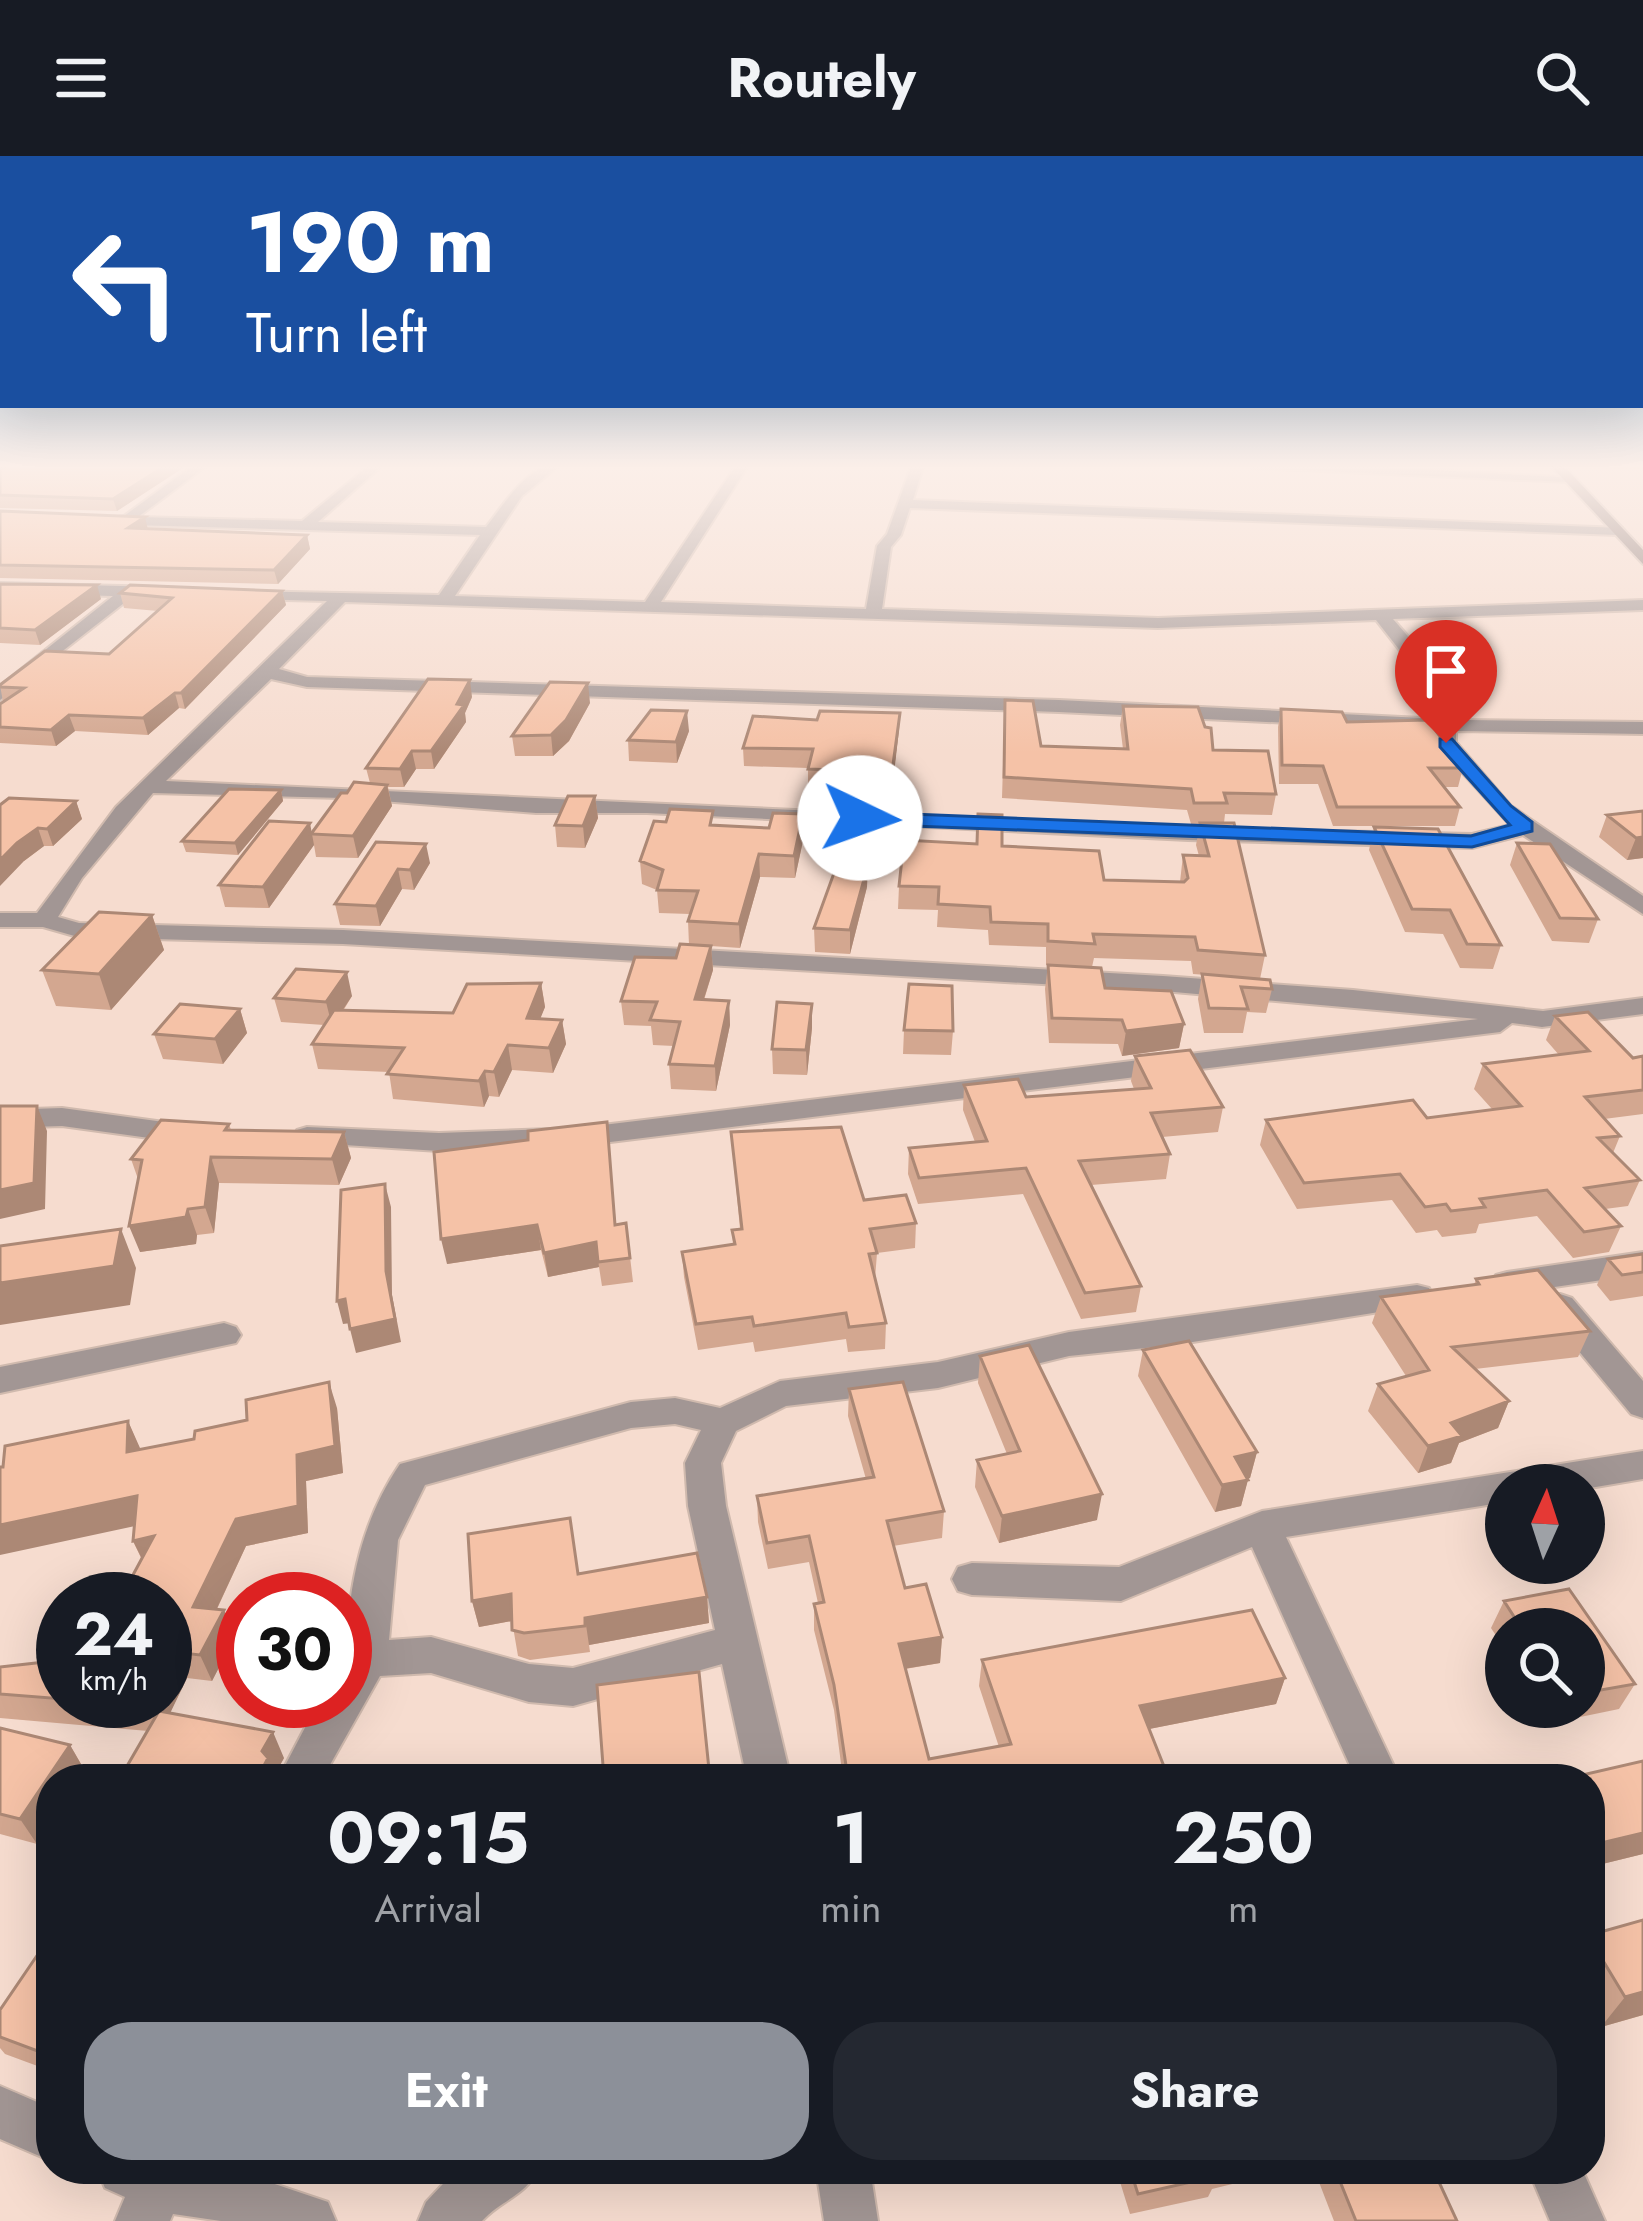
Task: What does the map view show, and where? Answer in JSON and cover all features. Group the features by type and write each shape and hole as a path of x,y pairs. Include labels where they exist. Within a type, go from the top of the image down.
{"street":[{"path":"446,597 469,560"},
{"path":"651,605 680,560"},
{"path":"873,615 882,560"},
{"path":"0,588 173,592"},
{"path":"0,695 129,591"},
{"path":"236,593 1158,623 1643,605"},
{"path":"44,920 72,875 123,811 342,596"},
{"path":"1382,616 1451,698 1459,713 1446,725 1446,743 1504,810 1643,907"},
{"path":"269,671 286,680 307,682 1059,706 1446,725 1643,728"},
{"path":"148,787 1310,838 1472,842 1525,826"},
{"path":"0,920 44,920 78,930 422,941 1148,981 1380,998 1542,1019"},
{"path":"280,1135 439,1142 578,1137 1643,1006"},
{"path":"0,1119 62,1117 216,1135"},
{"path":"1480,1288 1643,1263"},
{"path":"1537,1279 1643,1405"},
{"path":"766,1764 707,1506 703,1462 723,1422 779,1394 938,1375 1069,1344 1442,1293"},
{"path":"0,1380 224,1335"},
{"path":"372,1609 378,1533 392,1502 413,1474 631,1415 675,1411 723,1422"},
{"path":"1605,1471 1643,1465"},
{"path":"973,1579 1121,1584 1262,1526 1485,1490"},
{"path":"1262,1526 1371,1764"},
{"path":"372,1659 430,1655 529,1683 573,1687 740,1641"},
{"path":"307,1764 325,1728"},
{"path":"0,2112 36,2128"},
{"path":"445,2221 482,2184"},
{"path":"844,2184 850,2221"},
{"path":"1562,2184 1578,2221"},
{"path":"142,2192 227,2194 309,2221"}],"building":[{"path":"0,560 283,560 274,570 0,565"},
{"path":"0,584 97,585 35,630 0,628"},
{"path":"130,585 282,591 181,693 143,718 69,715 51,730 0,727 0,704 24,688 0,685 45,651 109,654 172,598 120,593"},
{"path":"428,679 470,680 457,704 464,705 431,751 412,751 400,769 366,768"},
{"path":"550,682 588,683 551,735 512,736"},
{"path":"1005,700 1033,701 1041,746 1128,749 1123,706 1198,707 1205,727 1211,728 1213,750 1268,751 1276,794 1224,793 1227,803 1194,803 1191,789 1004,777"},
{"path":"1281,709 1342,712 1347,722 1428,720 1463,768 1429,768 1460,807 1337,807 1323,766 1282,765"},
{"path":"651,710 687,711 676,742 628,740"},
{"path":"820,711 900,713 892,772 808,769 813,749 743,748 753,716 817,720"},
{"path":"354,782 387,785 353,836 311,834 341,793 347,793"},
{"path":"229,789 281,790 235,843 182,841"},
{"path":"568,796 595,796 583,826 555,825"},
{"path":"9,798 76,801 47,829 38,828 0,860 0,805"},
{"path":"670,809 713,811 710,825 769,828 773,813 803,814 794,856 759,854 739,924 688,921 698,891 657,890 663,870 640,861 654,821 666,822"},
{"path":"1643,811 1643,837 1636,838 1607,815"},
{"path":"978,814 1002,815 1002,846 1099,851 1104,880 1184,882 1188,878 1183,855 1209,856 1200,823 1234,823 1265,955 1198,950 1195,937 1093,934 1095,944 1048,941 1048,924 991,922 990,907 938,904 939,887 899,886 904,840 977,844"},
{"path":"269,821 310,823 263,887 219,885"},
{"path":"1374,827 1438,829 1501,945 1467,944 1450,910 1412,909"},
{"path":"376,842 426,844 410,870 398,869 376,906 335,904"},
{"path":"1517,843 1550,844 1598,919 1560,918"},
{"path":"838,862 868,865 850,930 814,928"},
{"path":"99,912 152,915 99,974 42,970"},
{"path":"680,944 711,946 695,999 729,1001 715,1066 669,1064 680,1022 650,1020 657,1002 621,1001 635,957 676,958"},
{"path":"1048,965 1101,968 1105,988 1171,991 1184,1024 1126,1031 1122,1020 1052,1018"},
{"path":"296,969 347,972 326,1002 274,998"},
{"path":"1202,974 1270,980 1272,989 1241,987 1248,1009 1209,1008"},
{"path":"541,983 527,1018 562,1020 549,1048 508,1045 494,1072 485,1071 479,1081 387,1074 404,1048 312,1044 334,1010 453,1013 467,984"},
{"path":"909,984 952,986 953,1031 904,1030"},
{"path":"777,1002 812,1004 806,1050 772,1049"},
{"path":"180,1004 240,1009 215,1039 154,1034"},
{"path":"1588,1012 1633,1058 1643,1056 1643,1090 1585,1097 1620,1136 1598,1138 1640,1180 1585,1188 1621,1226 1584,1232 1547,1190 1480,1199 1485,1207 1451,1211 1446,1204 1425,1207 1400,1174 1304,1183 1266,1120 1413,1100 1427,1118 1521,1106 1483,1064 1589,1051 1555,1016"},
{"path":"1190,1050 1223,1107 1151,1113 1170,1154 1079,1161 1141,1286 1085,1293 1026,1168 919,1178 909,1148 987,1141 964,1085 1018,1079 1026,1097 1151,1088 1135,1056"},
{"path":"0,1106 37,1106 34,1183 0,1190"},
{"path":"161,1120 229,1124 225,1130 344,1132 332,1159 211,1157 205,1207 188,1209 186,1217 129,1226 142,1160 131,1159"},
{"path":"607,1122 615,1225 626,1223 630,1258 598,1262 596,1242 544,1253 537,1225 441,1239 434,1152 528,1140 528,1131"},
{"path":"841,1127 864,1200 906,1195 916,1223 870,1229 877,1253 869,1254 886,1323 849,1327 846,1313 754,1326 752,1317 696,1324 682,1252 735,1244 732,1230 742,1229 731,1132"},
{"path":"385,1184 386,1271 395,1319 350,1329 345,1299 337,1301 341,1190"},
{"path":"121,1229 114,1266 0,1283 0,1246"},
{"path":"1643,1254 1643,1272 1622,1275 1608,1259"},
{"path":"1538,1270 1590,1331 1452,1347 1509,1401 1451,1423 1462,1436 1428,1446 1378,1384 1429,1370 1381,1297 1479,1284 1476,1279"},
{"path":"1189,1341 1257,1452 1235,1457 1248,1480 1222,1485 1143,1350"},
{"path":"1029,1345 1102,1494 1002,1516 977,1460 1020,1451 980,1356"},
{"path":"329,1382 335,1446 297,1455 298,1506 236,1519 193,1607 216,1609 216,1625 200,1655 192,1654 192,1572 135,1572 154,1536 133,1541 137,1496 0,1525 0,1467 5,1446 128,1421 127,1452 194,1439 195,1431 247,1420 246,1400"},
{"path":"903,1382 944,1511 887,1521 905,1588 926,1584 942,1637 899,1644 929,1759 1011,1744 982,1660 1252,1610 1285,1678 1140,1706 1163,1764 846,1764 834,1685 814,1604 824,1602 809,1536 767,1543 757,1496 874,1477 849,1389"},
{"path":"570,1518 578,1574 697,1553 707,1597 585,1618 585,1626 524,1633 512,1630 511,1594 472,1601 468,1534"},
{"path":"1569,1589 1582,1608 1508,1608 1504,1601"},
{"path":"1605,1641 1635,1684 1605,1689"},
{"path":"36,1663 36,1697 0,1694 0,1667"},
{"path":"699,1672 708,1764 603,1764 597,1685"},
{"path":"192,1717 216,1722 216,1728 273,1732 262,1751 268,1758 265,1764 128,1764 149,1728 192,1728"},
{"path":"0,1728 70,1745 57,1764 36,1764 36,1795 20,1819 0,1814"},
{"path":"1643,1761 1643,1833 1605,1842 1605,1770"},
{"path":"1643,1920 1643,1992 1625,1997 1605,1964 1605,1931"},
{"path":"36,1957 36,2050 0,2037 0,2010"},
{"path":"1135,2184 1182,2184 1138,2194"},
{"path":"1341,2184 1440,2184 1457,2221 1356,2221"}],"route":[{"path":"860,818 1472,842 1498,838 1525,826 1504,810 1446,743"}]}
